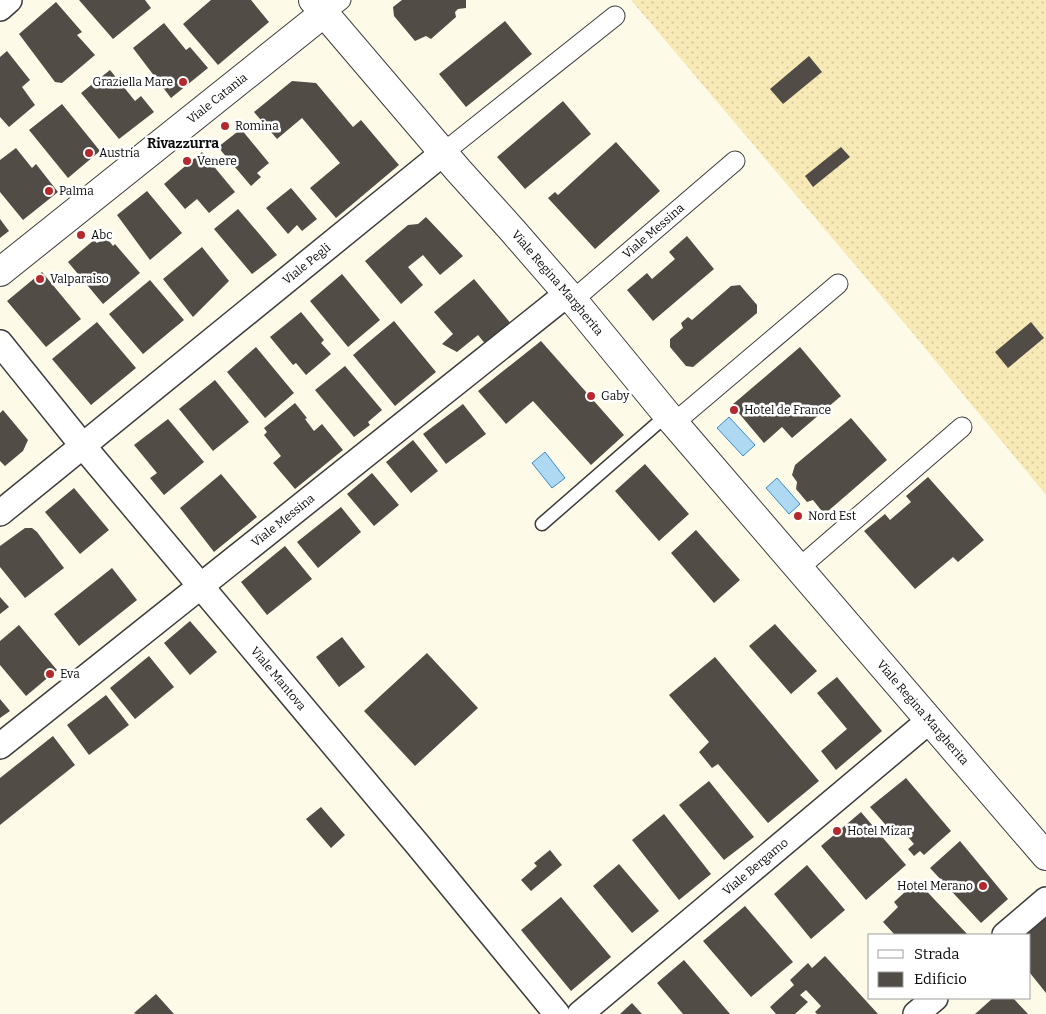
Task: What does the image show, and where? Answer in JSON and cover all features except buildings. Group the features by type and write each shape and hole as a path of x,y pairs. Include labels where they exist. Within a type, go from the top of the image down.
{"street":[{"path":"0,8 10,0"},
{"name":"Viale Regina Margherita","path":"326,4 443,153 570,297 671,419 1046,856"},
{"name":"Viale Catania","path":"0,272 326,4"},
{"name":"Viale Pegli","path":"0,513 443,153 615,16"},
{"name":"Viale Messina","path":"0,746 200,586 570,297 735,161"},
{"path":"671,419 838,284"},
{"name":"Viale Mantova","path":"0,343 83,446 557,1014"},
{"path":"799,568 962,427"},
{"name":"Viale Bergamo","path":"580,1014 930,720"},
{"path":"1007,934 1046,900"},
{"path":"916,1014 933,999"}],"lane":[{"path":"542,524 671,419"}],"sand":[{"path":"631,0 1046,0 1046,495 910,330"}],"water":[{"path":"729,417 755,445 743,456 717,428"},
{"path":"545,452 565,478 552,488 532,463"},
{"path":"777,478 800,504 789,514 766,488"}],"place":[{"name":"Graziella Mare","path":"183,82"},
{"name":"Romina","path":"225,126"},
{"name":"Austria","path":"89,153"},
{"name":"Venere","path":"187,161"},
{"name":"Palma","path":"49,191"},
{"name":"Abc","path":"81,235"},
{"name":"Valparaiso","path":"40,279"},
{"name":"Gaby","path":"591,396"},
{"name":"Hotel de France","path":"734,410"},
{"name":"Nord Est","path":"798,516"},
{"name":"Eva","path":"50,674"},
{"name":"Hotel Mizar","path":"837,831"},
{"name":"Hotel Merano","path":"983,886"}],"district":[{"name":"Rivazzurra","path":"183,143"}]}
